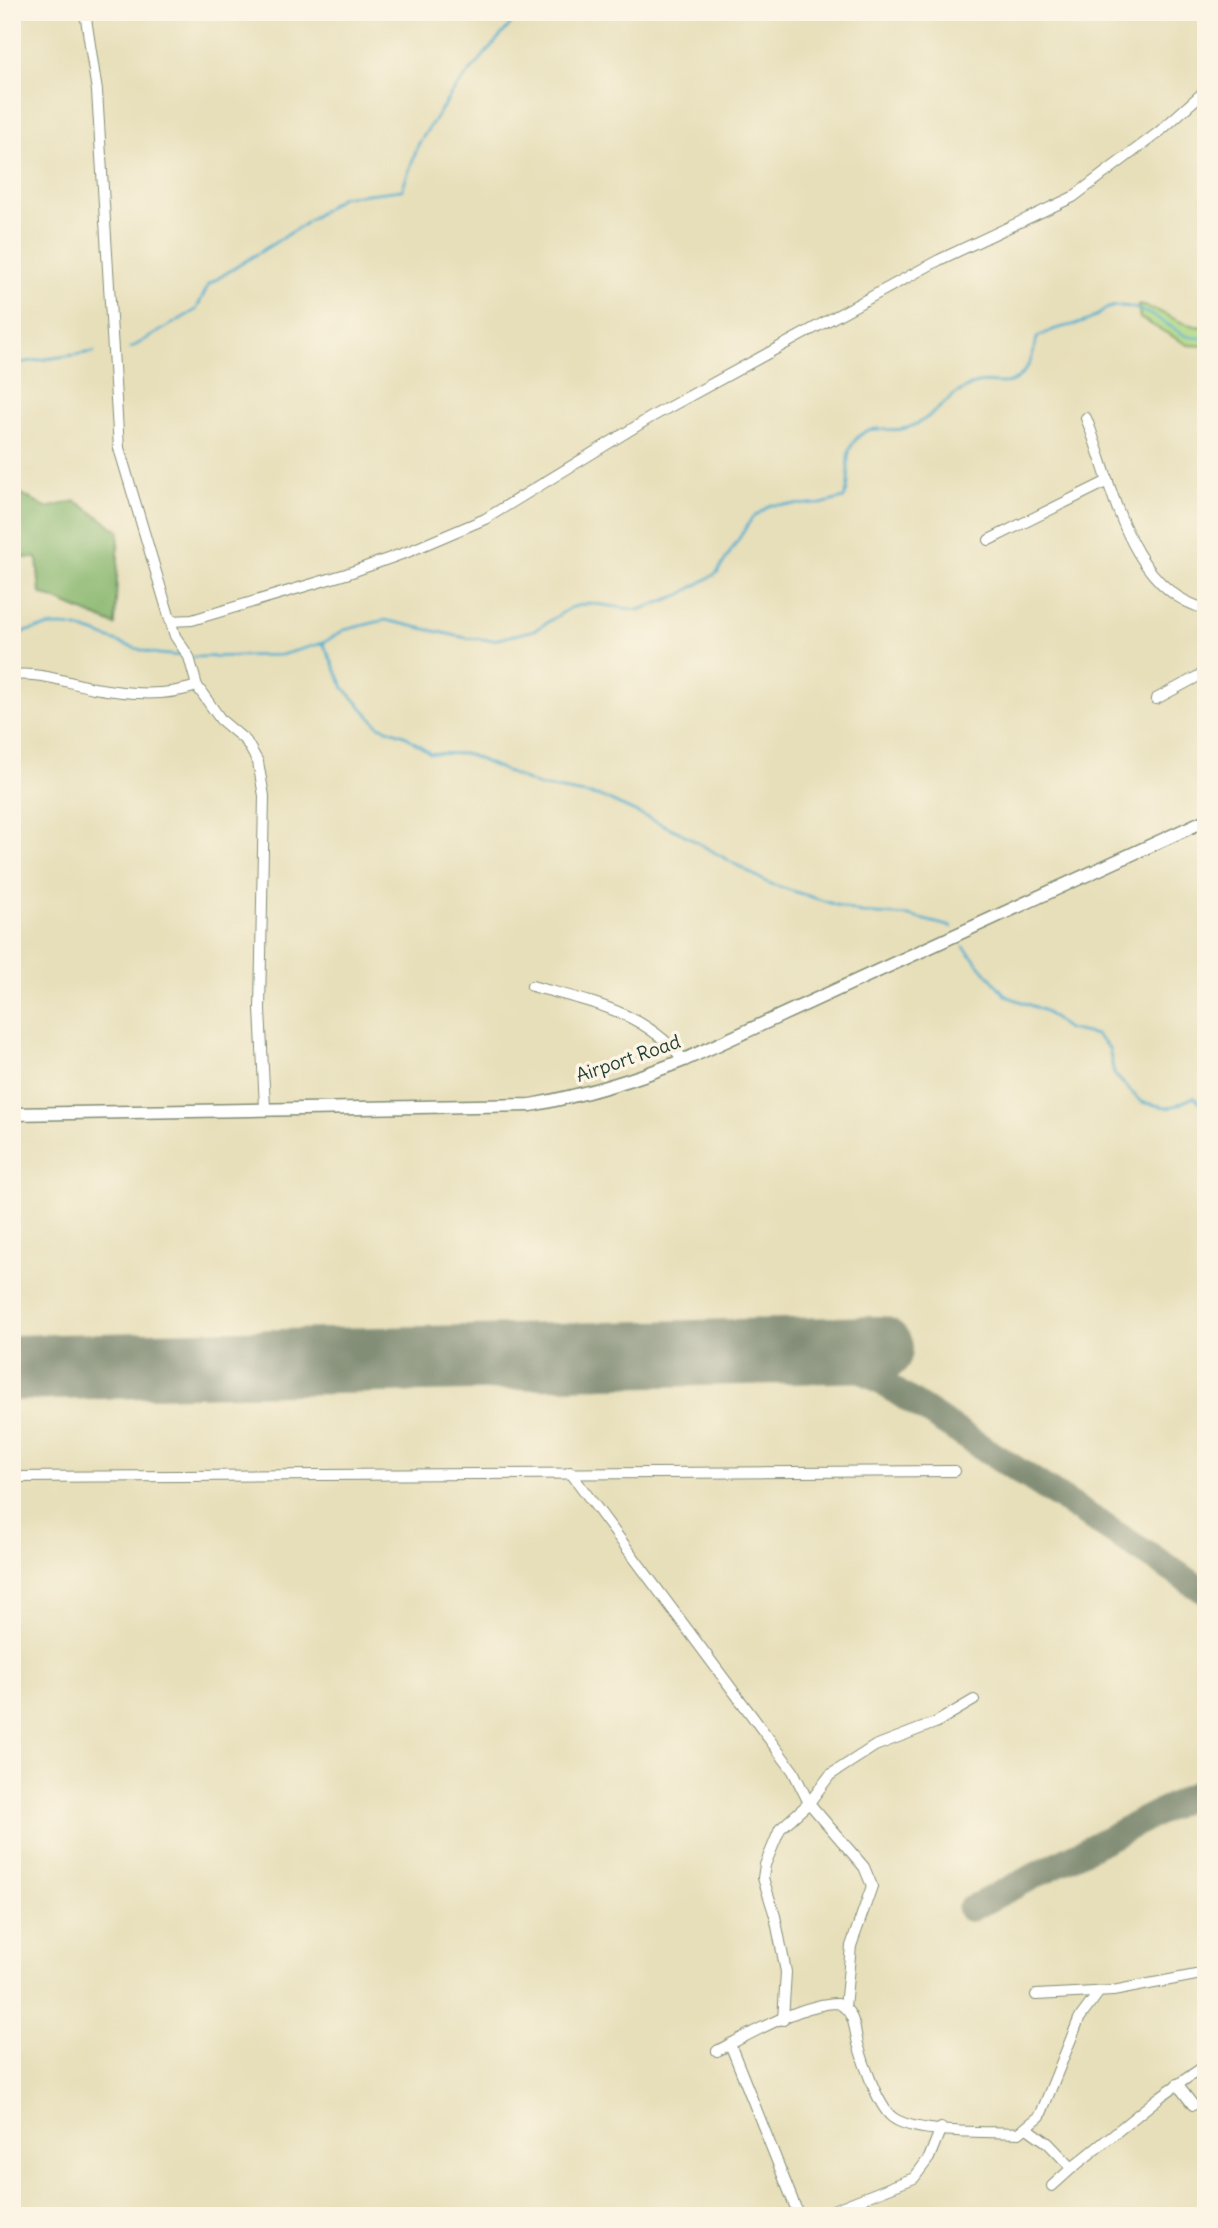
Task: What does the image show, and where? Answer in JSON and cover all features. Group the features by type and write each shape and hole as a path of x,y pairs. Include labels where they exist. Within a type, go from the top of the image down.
{"street":[{"path":"85,12 97,91 119,448 175,636 189,657 198,686 221,720 246,741 261,775 264,796 260,1009 265,1107"},
{"path":"171,621 192,621 345,574 410,551 485,519 653,416 939,260 1073,197 1159,132 1206,90"},
{"path":"1086,418 1134,545 1157,580 1185,600 1206,609"},
{"path":"989,540 1108,481"},
{"path":"1156,699 1206,672"},
{"path":"12,675 44,675 94,688 168,695 198,686"},
{"name":"Airport Road","path":"12,1114 210,1113 265,1107 531,1105 603,1089 684,1060 1206,820"},
{"path":"532,986 610,1008 636,1020 665,1038 684,1060"},
{"path":"12,1477 955,1471"},
{"path":"570,1472 793,1771 809,1803 864,1867 872,1886 851,1946 845,2007 856,2028 858,2043 877,2094 890,2116 910,2125 1020,2133 1040,2116 1074,2029 1098,1992"},
{"path":"783,2020 786,1972 775,1916 763,1878 765,1865 780,1829 809,1803 830,1775 875,1746 935,1723 974,1700"},
{"path":"1036,1995 1098,1992 1206,1973"},
{"path":"717,2051 741,2036 824,2003 845,2007"},
{"path":"730,2044 799,2216"},
{"path":"1052,2186 1177,2084 1206,2065"},
{"path":"1177,2084 1193,2105"},
{"path":"1027,2128 1048,2143 1072,2168"},
{"path":"818,2216 914,2178 929,2158 941,2129"}],"green space":[{"path":"1138,305 1187,324 1206,327 1206,346 1188,345 1140,318"},
{"path":"15,490 46,508 76,501 119,531 115,625 40,593 37,558 12,557 12,495"}],"waterway":[{"path":"131,348 196,310 209,284 303,225 341,197 402,190 419,143 452,93 520,13 537,12"},
{"path":"193,657 281,655 323,643 344,630 385,620 466,638 494,640 535,630 570,608 588,603 639,610 680,595 717,573 752,518 771,505 821,504 844,498 848,482 849,452 863,433 873,429 896,430 913,426 974,384 1014,380 1024,372 1029,363 1037,338 1049,332 1088,321 1108,308 1118,306 1138,309 1186,336 1206,338"},
{"path":"12,364 94,352"},
{"path":"12,636 34,629 67,626 150,652 183,656"},
{"path":"323,643 344,688 379,726 404,735 430,753 467,754 539,786 602,797 679,832 768,883 861,913 909,916 952,927"},
{"path":"964,947 1006,996 1043,1010 1067,1029 1096,1035 1109,1048 1114,1074 1141,1102 1170,1108 1194,1097 1206,1110"}],"taxiway":[{"path":"832,1350 1206,1592"},
{"path":"970,1909 1206,1788"}],"runway":[{"path":"12,1368 880,1349"}]}
